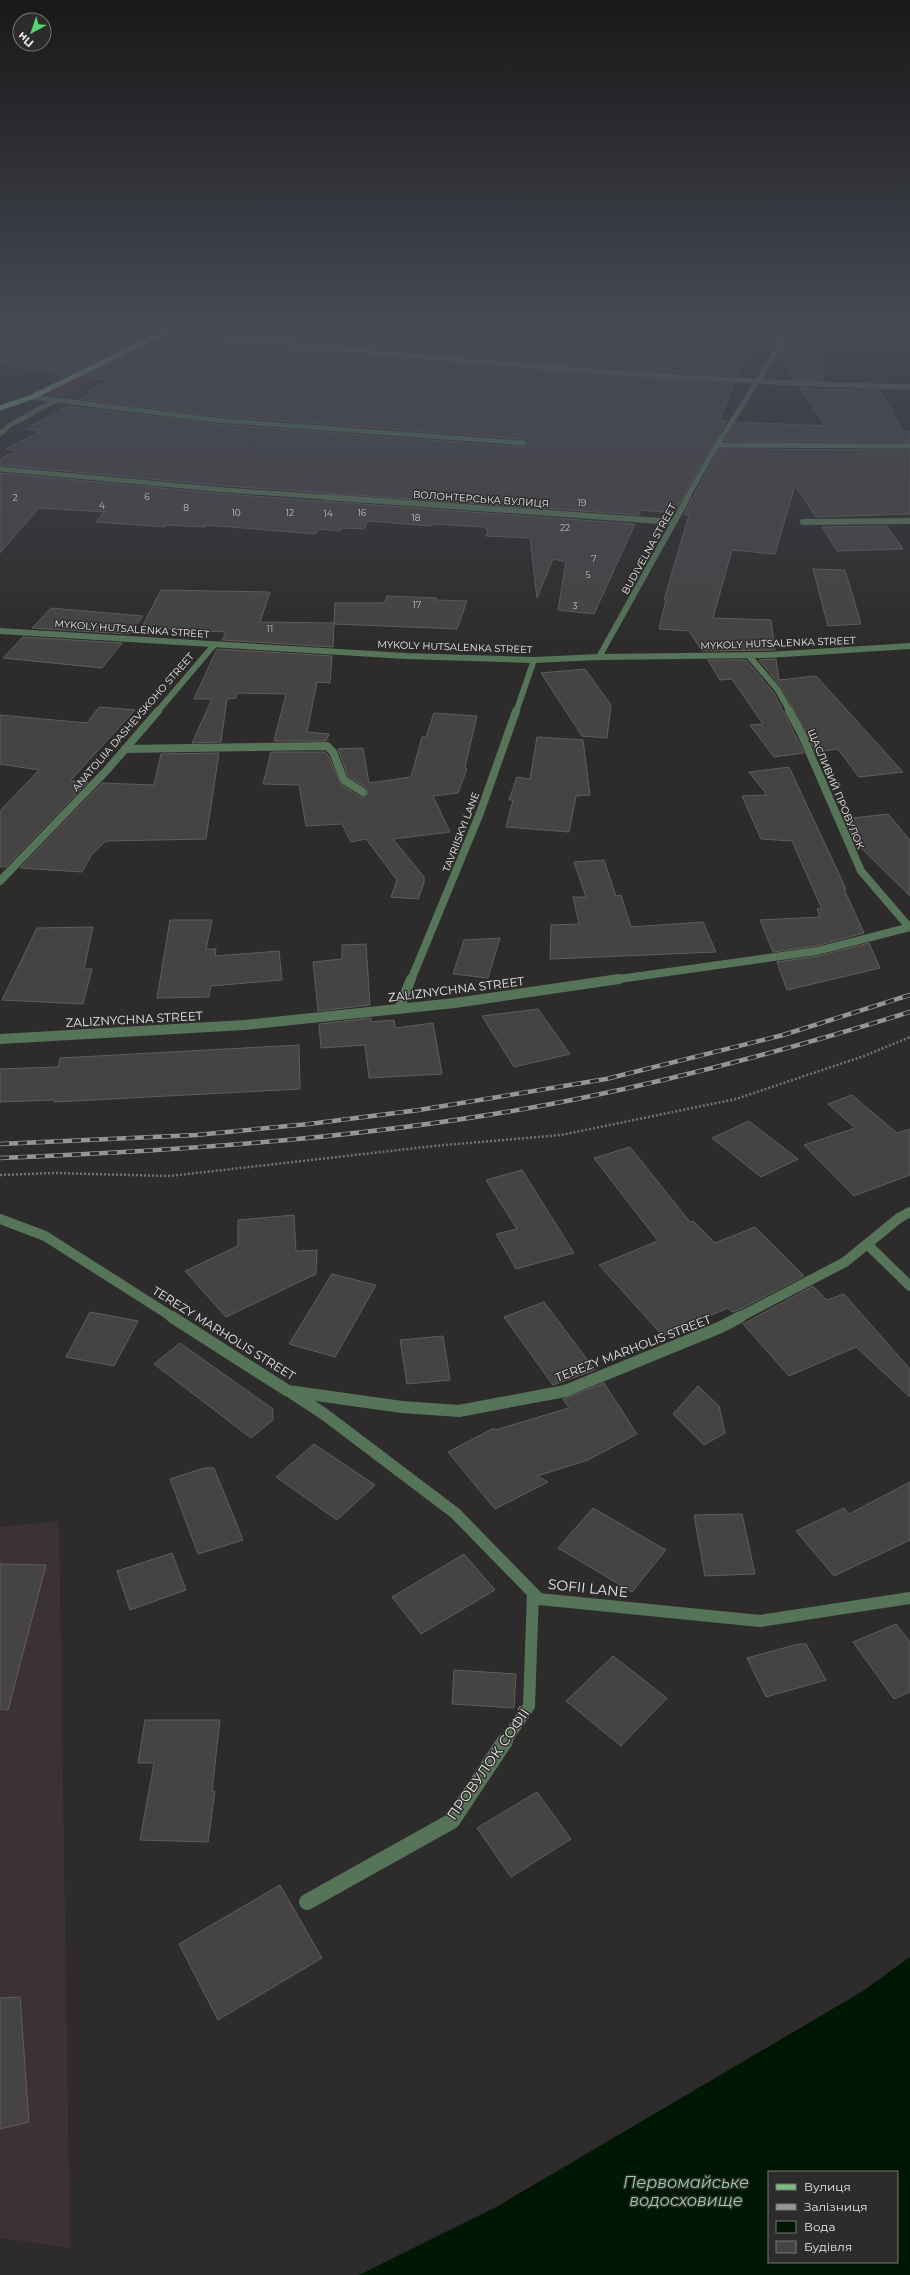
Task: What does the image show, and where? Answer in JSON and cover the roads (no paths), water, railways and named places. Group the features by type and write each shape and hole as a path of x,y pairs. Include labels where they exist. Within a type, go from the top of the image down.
{"street":[{"path":"393,434 523,443"},
{"name":"BUDIVELNA STREET","path":"599,657 723,434"},
{"path":"717,444 910,446"},
{"name":"ВОЛОНТЕРСЬКА ВУЛИЦЯ","path":"0,469 225,490 674,522"},
{"path":"803,522 910,521"},
{"name":"MYKOLY HUTSALENKA STREET","path":"0,630 214,645 406,656 534,660 599,657 749,656 910,646"},
{"name":"ANATOLIIA DASHEVSKOHO STREET","path":"0,881 107,770 214,645"},
{"name":"ЩАСЛИВИЙ ПРОВУЛОК","path":"749,656 778,690 801,733 861,871 910,927"},
{"name":"TAVRIISKYI LANE","path":"399,1009 438,919 480,813 534,660"},
{"path":"125,749 327,746 333,752 344,780 363,792"},
{"name":"ZALIZNYCHNA STREET","path":"0,1039 245,1025 399,1009 817,951 910,927"},
{"name":"TEREZY MARHOLIS STREET","path":"0,1219 45,1236 288,1391 402,1407 459,1411 565,1391 722,1328 844,1262 899,1218 910,1212"},
{"path":"867,1244 910,1286"},
{"name":"SOFII LANE","path":"288,1391 324,1414 455,1514 539,1599 760,1621 910,1598"},
{"name":"ПРОВУЛОК СОФІЇ","path":"307,1902 452,1821 530,1706 533,1593"}],"water":[{"name":"Первомайське водосховище","path":"910,1957 910,2275 359,2275 498,2206 863,1991"}],"railway":[{"path":"0,1144 196,1135 309,1124 419,1110 606,1079 783,1035 910,995"},
{"path":"0,1158 145,1151 290,1140 434,1123 506,1112 577,1099 703,1070 827,1037 910,1012"}]}
